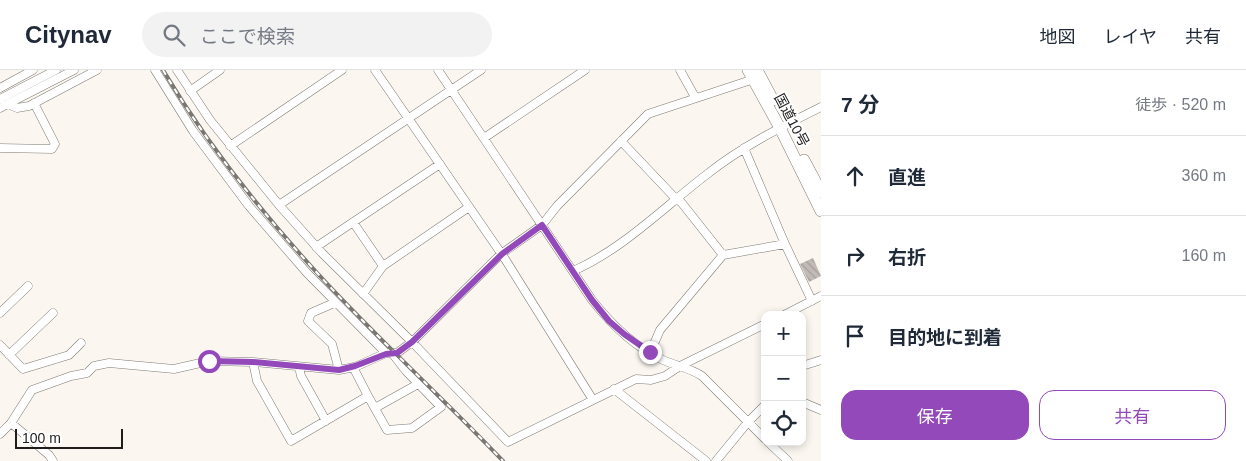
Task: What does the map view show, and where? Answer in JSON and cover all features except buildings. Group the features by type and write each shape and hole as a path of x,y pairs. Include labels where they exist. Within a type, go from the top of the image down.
{"highway":[{"name":"国道10号","path":"755,74 782,126 821,211"},
{"name":"国道10号","path":"782,126 821,192"}],"street":[{"path":"0,88 33,70"},
{"path":"0,99 56,70"},
{"path":"0,108 74,70"},
{"path":"8,104 16,108 29,106 97,70"},
{"path":"155,70 193,131 223,172 278,240 334,303 389,353 441,407 412,428 387,430 353,367"},
{"path":"177,70 230,146 316,247 412,342 508,442 636,379 651,380 665,376 680,366 761,326"},
{"path":"190,91 220,70"},
{"path":"230,146 342,70"},
{"path":"375,70 502,254 593,400"},
{"path":"438,70 573,272 609,321 650,352 662,359 693,370 702,376 761,435"},
{"path":"279,205 481,70"},
{"path":"484,138 585,70"},
{"path":"680,70 696,97"},
{"path":"0,434 11,423 32,390 87,373 94,366 101,364 109,363 174,369 209,361 253,362 339,370 353,367 389,353 397,353 412,342 502,254 542,225 557,206 648,114 755,74"},
{"path":"0,148 52,149 55,144 34,103"},
{"path":"573,272 595,262 677,200 706,175 744,148 782,126 821,107"},
{"path":"621,141 681,202 723,255"},
{"path":"744,148 785,244 812,301"},
{"path":"316,247 440,164"},
{"path":"363,294 383,266 469,207"},
{"path":"353,222 383,266"},
{"path":"650,352 660,330 723,255 785,244"},
{"path":"0,313 28,286"},
{"path":"792,311 821,296"},
{"path":"334,303 311,312 308,321 332,344 339,370"},
{"path":"9,355 54,313"},
{"path":"0,345 23,369 26,369 69,355 81,343"},
{"path":"806,365 821,360"},
{"path":"253,362 257,381 291,441 368,396"},
{"path":"299,367 301,376 326,421"},
{"path":"375,408 418,384"},
{"path":"614,389 706,461"},
{"path":"806,404 821,410"},
{"path":"716,461 761,409"},
{"path":"11,423 49,455 53,461"},
{"path":"772,446 788,461"}],"railway":[{"path":"163,70 216,151 297,251 364,322 503,461"}],"route":[{"path":"209,361 253,362 339,370 386,354 397,353 412,342 502,254 542,225 592,300 609,321 650,352"}]}
